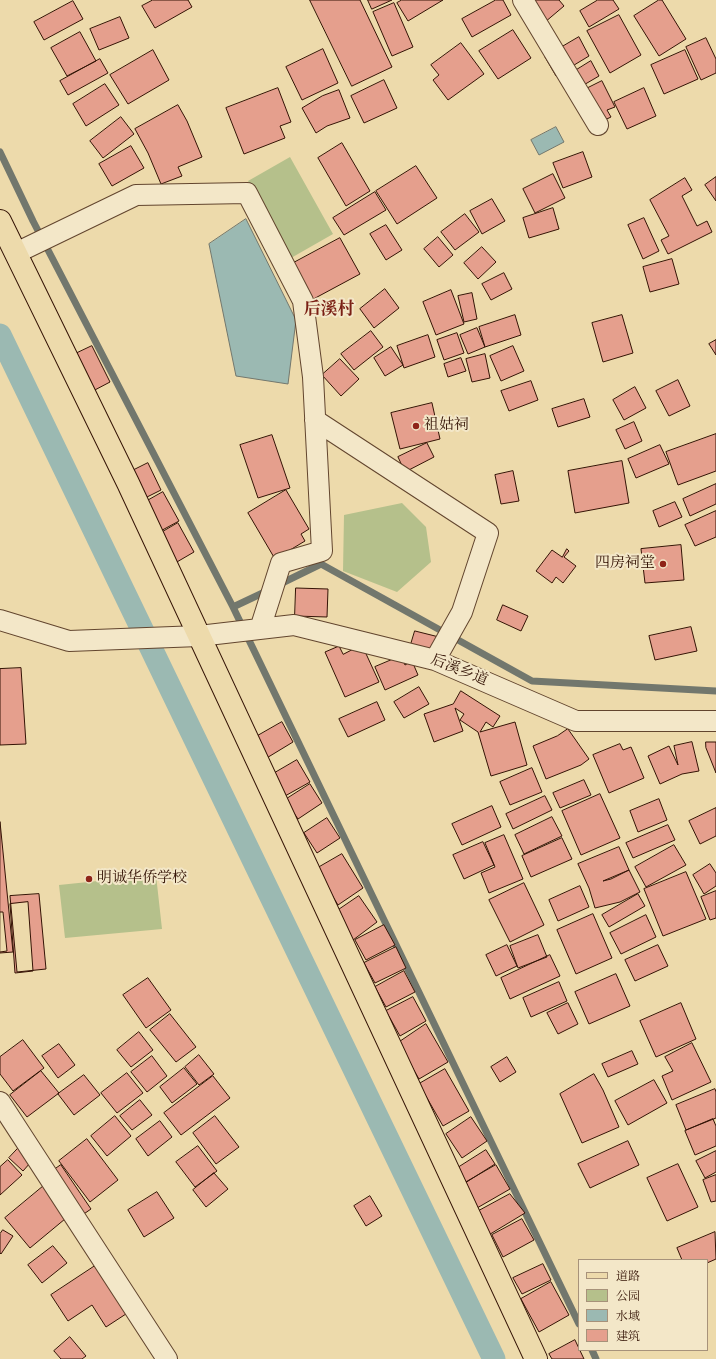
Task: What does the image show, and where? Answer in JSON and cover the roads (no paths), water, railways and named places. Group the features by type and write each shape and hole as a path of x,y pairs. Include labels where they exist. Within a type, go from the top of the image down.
{"main road":[{"path":"0,220 22,249 198,636 536,1359"}],"street":[{"path":"523,0 598,125"},
{"path":"22,249 136,195 247,193 303,301 313,377 322,551 281,563 259,629"},
{"path":"315,420 488,533 462,612 444,643"},
{"name":"后溪乡道","path":"0,620 69,642 198,636 294,625 444,643 576,721 716,722"},
{"path":"0,1102 167,1359"}],"water":[{"path":"556,127 564,142 539,155 531,140"},
{"path":"246,219 296,320 288,384 236,376 209,244"}],"waterway":[{"path":"0,152 33,221 233,607 578,1322"},
{"path":"0,335 494,1359"},
{"path":"278,585 321,564 532,681 716,691"},
{"path":"233,607 269,590"},
{"path":"592,1351 596,1359"}],"place":[{"name":"祖姑祠","path":"416,426"},
{"name":"四房祠堂","path":"663,564"},
{"name":"明诚华侨学校","path":"89,879"}],"district":[{"name":"后溪村","path":"329,311"}]}
